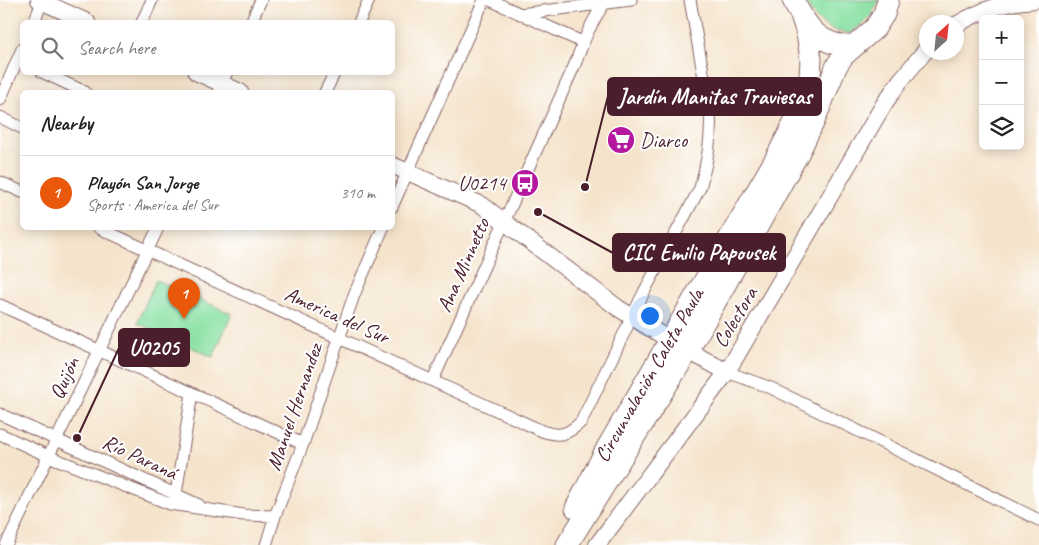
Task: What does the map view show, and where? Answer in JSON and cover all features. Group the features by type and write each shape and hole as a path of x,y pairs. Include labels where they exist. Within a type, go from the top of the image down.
{"highway":[{"name":"Circunvalación Caleta Paula","path":"558,545 600,461 744,250 798,154 837,65 844,55 875,28 884,14 888,0"},
{"name":"Circunvalación Caleta Paula","path":"567,545 646,419 715,262 775,160 805,100 811,59 807,33 794,7"},
{"path":"794,7 818,36 840,46 853,47"}],"street":[{"path":"143,20 152,0"},
{"path":"252,20 261,0"},
{"path":"360,20 369,0"},
{"path":"395,200 484,0"},
{"path":"490,0 582,42"},
{"path":"520,14 631,0"},
{"path":"632,317 700,188 709,151 712,129 710,111 690,0"},
{"path":"964,21 994,6 1017,1 1035,0"},
{"path":"35,20 41,1 83,20"},
{"name":"Ana Minnetto","path":"433,380 576,62 582,42 604,4"},
{"name":"Colectora","path":"597,545 727,372 884,104 919,58"},
{"path":"0,100 20,62"},
{"path":"48,75 81,90"},
{"path":"203,75 236,90"},
{"path":"327,90 334,75"},
{"path":"0,117 20,127"},
{"path":"395,166 482,205 618,308 727,372 771,388 1039,520"},
{"path":"0,182 20,191"},
{"name":"America del Sur","path":"103,230 542,431 560,435 572,430 581,422 632,317"},
{"name":"Quijón","path":"6,545 157,230"},
{"name":"Manuel Hernandez","path":"266,545 275,516 303,444 338,336 382,230"},
{"path":"0,305 303,444"},
{"path":"175,500 192,393"},
{"name":"Río Paraná","path":"0,414 56,439 175,500"},
{"name":"Río Paraná","path":"0,434 48,456 144,495 244,515 275,516"}],"green space":[{"path":"805,0 879,0 870,17 851,33 829,28 823,24 813,14"},
{"path":"156,280 232,314 213,357 137,323"}],"place":[{"name":"Diarco","path":"621,140"},
{"name":"U0214","path":"525,183"},
{"name":"Jardín Manitas Traviesas","path":"585,187"},
{"name":"CIC Emilio Papousek","path":"538,212"},
{"name":"Playón San Jorge","path":"184,319"},
{"name":"U0205","path":"77,438"}]}
